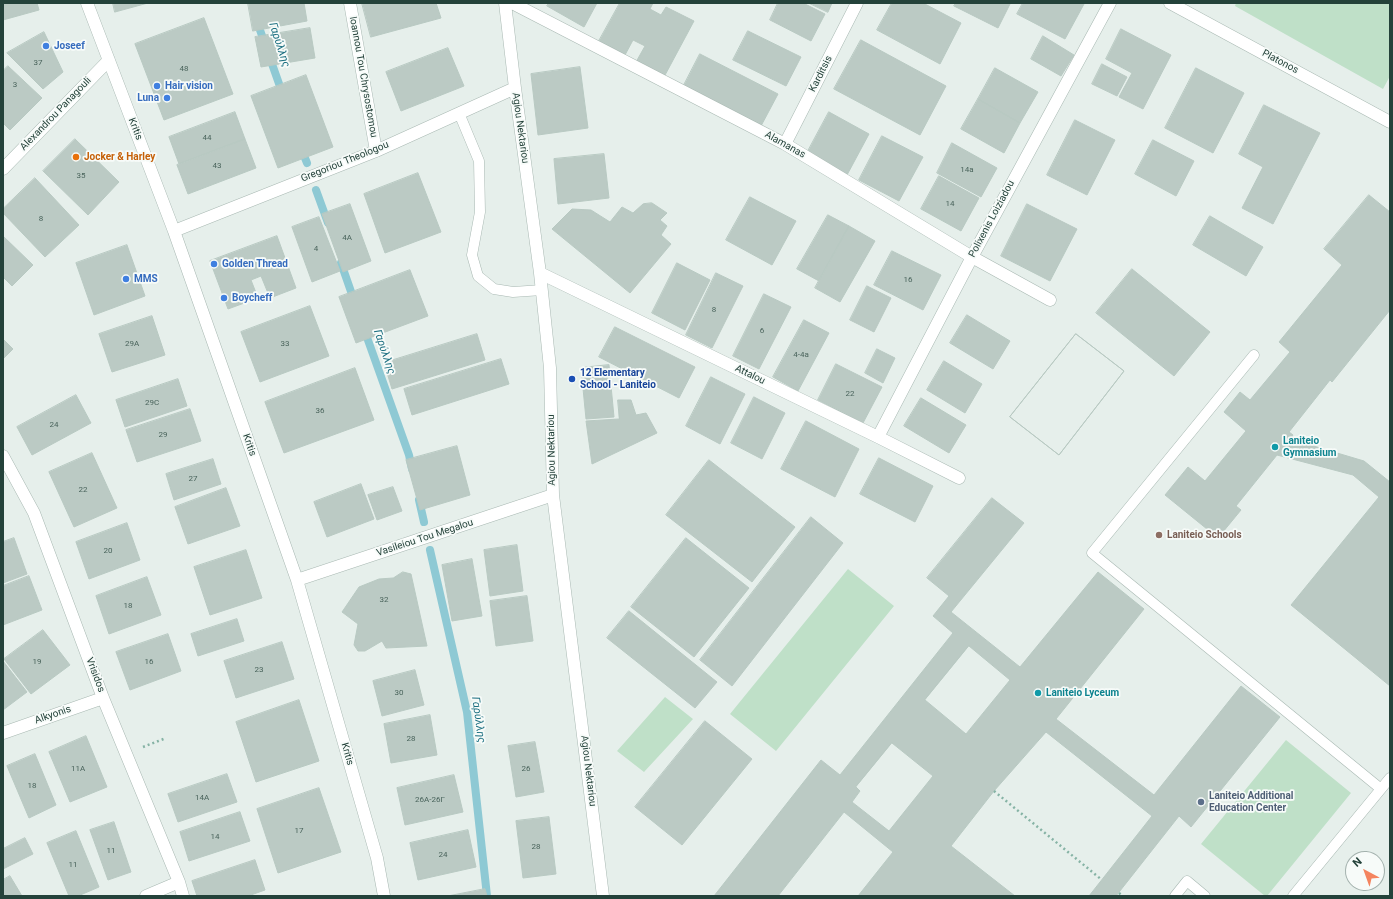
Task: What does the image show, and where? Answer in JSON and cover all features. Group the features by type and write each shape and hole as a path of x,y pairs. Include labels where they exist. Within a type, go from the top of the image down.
{"street":[{"name":"Kritis","path":"87,3 174,231 297,580 377,858 384,896"},
{"name":"Ioannou Tou Chrysostomou","path":"350,3 376,151"},
{"name":"Agiou Nektariou","path":"505,3 540,273 550,368 553,495 603,896"},
{"name":"Alamanas","path":"512,3 785,144 972,257 1050,300"},
{"name":"Karditsis","path":"785,144 857,3"},
{"name":"Polixenis Loiziadou","path":"878,437 972,257 1110,3"},
{"name":"Platonos","path":"1170,3 1390,122"},
{"name":"Alexandrou Panagouli","path":"3,169 109,60"},
{"name":"Gregoriou Theologou","path":"174,231 376,151 515,88"},
{"name":"Attalou","path":"540,273 960,478"},
{"name":"Vrisidos","path":"3,456 34,513 103,698 179,882 183,896"},
{"name":"Vasileiou Tou Megalou","path":"297,580 553,495"},
{"name":"Alkyonis","path":"3,733 103,698"},
{"path":"146,896 179,882"}],"lane":[{"path":"460,113 479,160 480,212 472,255 478,276 494,289 512,292 542,290"},
{"path":"1254,355 1092,553 1381,789"},
{"path":"1293,896 1390,778"},
{"path":"1175,896 1187,881 1205,896"}],"path":[{"path":"126,754 166,738"},
{"path":"994,791 1102,880"},
{"path":"1119,893 1123,896"}],"green space":[{"path":"1236,3 1390,3 1390,76 1383,89 1235,6"},
{"path":"848,569 894,606 776,751 730,714"},
{"path":"665,697 693,719 644,772 617,751"},
{"path":"1286,740 1351,793 1267,896 1265,896 1201,844"}],"building":[{"path":"3,3 37,3 39,10 3,20"},
{"path":"113,3 148,3 115,12"},
{"path":"248,3 304,3 307,21 253,31"},
{"path":"362,3 436,3 441,18 371,37"},
{"path":"549,3 597,3 584,27 547,6"},
{"path":"620,3 653,3 650,9 661,15 666,7 694,21 664,77 636,62 645,46 633,40 625,55 599,41"},
{"path":"778,3 803,3 825,14 811,41 770,20"},
{"path":"809,3 832,3 828,12"},
{"path":"892,3 923,3 961,23 940,64 877,30"},
{"path":"956,3 1010,4 998,28 954,6"},
{"path":"1023,3 1084,4 1065,39 1017,14"},
{"path":"204,18 233,94 164,120 135,44"},
{"path":"310,28 315,58 261,67 255,37"},
{"path":"1121,29 1171,55 1143,109 1119,97 1132,73 1106,59"},
{"path":"748,31 801,57 786,86 733,60"},
{"path":"44,32 63,72 43,89 7,53"},
{"path":"1043,36 1074,55 1061,76 1031,59"},
{"path":"861,40 946,86 920,135 834,89"},
{"path":"448,48 464,86 401,111 386,72"},
{"path":"700,54 778,94 761,126 683,87"},
{"path":"1102,64 1127,77 1117,96 1092,84"},
{"path":"8,66 42,98 10,130 3,123 3,71"},
{"path":"580,67 588,128 538,135 531,74"},
{"path":"995,68 1038,92 1020,123 978,99"},
{"path":"1196,68 1244,93 1213,153 1165,128"},
{"path":"306,75 333,147 278,168 251,96"},
{"path":"978,99 1020,123 1004,153 961,129"},
{"path":"1264,105 1320,133 1273,224 1242,208 1263,167 1239,154"},
{"path":"235,112 245,139 179,164 169,137"},
{"path":"829,112 869,134 847,175 807,153"},
{"path":"1075,120 1115,140 1087,195 1047,175"},
{"path":"882,136 923,157 899,201 859,180"},
{"path":"75,139 119,182 88,215 43,171"},
{"path":"245,139 256,168 188,194 177,165"},
{"path":"1153,140 1194,161 1176,196 1135,174"},
{"path":"952,143 997,168 981,197 937,173"},
{"path":"604,154 609,198 558,204 554,159"},
{"path":"418,173 441,232 385,253 364,194"},
{"path":"939,176 979,198 961,231 921,209"},
{"path":"35,178 79,225 45,257 3,213 3,209"},
{"name":"Laniteio Gymnasium","path":"1369,195 1390,212 1390,310 1332,382 1330,380 1289,432 1293,435 1290,439 1364,461 1390,482 1390,686 1291,605 1379,497 1353,475 1277,455 1236,506 1241,510 1218,538 1165,495 1188,467 1205,481 1246,431 1224,412 1240,392 1250,400 1290,352 1279,342 1342,265 1324,249"},
{"path":"750,197 796,221 772,265 726,240"},
{"path":"652,203 667,213 660,220 667,226 661,235 671,244 630,293 552,229 572,209 591,210 610,222 622,207 633,213 643,204"},
{"path":"350,204 371,261 343,272 322,214"},
{"path":"1027,204 1077,229 1050,281 1001,256"},
{"path":"828,215 849,226 819,281 797,269"},
{"path":"1210,216 1263,247 1246,276 1193,245"},
{"path":"319,217 340,271 312,282 292,227"},
{"path":"849,226 875,241 840,302 815,288"},
{"path":"3,236 33,265 12,286 3,277"},
{"path":"277,236 296,288 270,298 261,276 251,280 258,298 228,309 210,261"},
{"path":"127,245 145,296 94,315 76,263"},
{"path":"892,251 941,275 923,310 874,285"},
{"path":"677,263 710,280 685,330 652,313"},
{"path":"1132,269 1210,332 1174,376 1096,313"},
{"path":"410,270 428,316 356,343 339,297"},
{"path":"716,273 743,286 712,348 686,335"},
{"path":"867,286 891,298 874,332 850,320"},
{"path":"764,294 791,307 759,369 733,356"},
{"path":"310,306 329,356 260,382 241,332"},
{"path":"967,315 1010,341 993,369 950,343"},
{"path":"152,316 165,355 112,372 99,334"},
{"path":"804,320 829,333 798,391 773,377"},
{"path":"615,327 695,367 679,398 599,357"},
{"path":"477,334 485,360 392,389 384,363"},
{"path":"1076,334 1124,371 1059,455 1010,417"},
{"path":"1076,334 1124,371 1059,455 1010,417"},
{"path":"3,339 13,349 3,359"},
{"path":"877,349 895,358 883,383 865,373"},
{"path":"501,359 509,384 412,415 404,389"},
{"path":"944,361 982,384 965,413 927,390"},
{"path":"836,364 882,387 863,423 818,400"},
{"path":"609,365 614,417 586,419 581,368"},
{"path":"355,368 374,420 284,453 265,402"},
{"path":"711,377 745,394 720,444 686,426"},
{"path":"178,379 187,406 125,427 116,400"},
{"path":"76,395 91,423 32,455 17,427"},
{"path":"754,397 785,413 762,459 731,443"},
{"path":"921,398 966,425 949,453 904,426"},
{"path":"618,400 631,400 636,415 646,413 657,433 592,464 586,421 619,419"},
{"path":"190,409 201,441 137,462 126,430"},
{"path":"806,421 859,449 835,497 781,469"},
{"path":"457,446 470,495 420,510 406,460"},
{"path":"92,453 117,508 74,527 49,472"},
{"path":"879,458 933,486 915,522 860,494"},
{"path":"213,459 221,484 174,500 166,474"},
{"path":"709,460 795,527 752,582 666,515"},
{"path":"361,484 374,519 327,537 314,502"},
{"path":"393,487 402,511 377,520 368,495"},
{"path":"226,488 240,526 188,544 175,507"},
{"name":"Laniteio Lyceum","path":"992,498 1024,523 951,612 1020,667 1098,572 1144,609 1056,719 1154,795 1241,686 1280,717 1191,827 1179,816 1116,896 1089,896 1152,816 1046,732 994,791 951,846 1015,896 858,896 893,852 844,812 778,896 714,896 821,760 840,775 953,633 933,616 949,596 927,578","holes":["969,646 1010,680 966,734 925,700","892,743 933,776 889,831 852,802 860,791 856,787"]},
{"path":"811,517 843,543 732,686 700,660"},
{"path":"127,523 140,560 89,579 76,542"},
{"path":"14,538 27,574 3,583 3,542"},
{"path":"686,538 749,588 694,657 631,607"},
{"path":"517,545 523,591 490,596 484,550"},
{"path":"246,550 262,598 210,615 194,567"},
{"path":"472,559 482,616 452,621 442,565"},
{"path":"403,572 411,574 427,646 386,648 382,641 365,651 358,651 354,645 358,624 342,612 359,587 379,579 393,578"},
{"path":"29,576 42,610 3,625 3,586"},
{"path":"147,577 161,615 109,634 96,596"},
{"path":"527,596 533,641 496,646 490,601"},
{"path":"629,611 717,682 695,708 607,638"},
{"path":"237,619 244,641 198,656 191,634"},
{"path":"43,630 70,665 31,694 4,659"},
{"path":"168,634 181,671 130,690 116,652"},
{"path":"282,642 294,679 236,698 224,661"},
{"path":"3,661 27,692 3,710"},
{"path":"415,670 424,705 382,716 373,681"},
{"path":"299,700 319,761 256,782 236,722"},
{"path":"430,715 437,755 391,763 384,724"},
{"path":"705,721 752,759 682,845 635,807"},
{"path":"86,736 107,787 70,802 49,752"},
{"path":"535,742 544,792 516,797 508,746"},
{"path":"35,754 56,805 29,818 7,766"},
{"path":"227,774 237,802 178,822 168,794"},
{"path":"454,775 463,812 405,825 397,788"},
{"path":"319,788 341,852 278,873 257,809"},
{"path":"240,812 250,841 189,861 180,832"},
{"path":"549,817 556,874 523,878 516,821"},
{"path":"114,822 131,872 108,880 90,830"},
{"path":"468,830 476,867 418,880 410,843"},
{"path":"76,831 99,887 78,896 69,896 47,843"},
{"path":"25,838 33,854 3,869 3,849"},
{"path":"255,860 265,890 248,896 197,896 192,881"},
{"path":"10,876 22,896 3,896 3,880"},
{"path":"485,889 487,896 448,896"}],"waterway":[{"name":"Γαρύλλης","path":"253,3 260,30 283,95"},
{"name":"Γαρύλλης","path":"301,148 307,163"},
{"name":"Γαρύλλης","path":"316,190 328,223"},
{"name":"Γαρύλλης","path":"341,263 355,303"},
{"name":"Γαρύλλης","path":"364,329 409,455 412,469"},
{"name":"Γαρύλλης","path":"419,500 424,522"},
{"name":"Γαρύλλης","path":"430,550 467,712 487,896"}],"place":[{"name":"Joseef","path":"46,46"},
{"name":"Hair vision","path":"157,86"},
{"name":"Luna","path":"167,98"},
{"name":"Jocker & Harley","path":"76,157"},
{"name":"Golden Thread","path":"214,264"},
{"name":"MMS","path":"126,279"},
{"name":"Boycheff","path":"224,298"},
{"name":"12 Elementary School - Laniteio","path":"572,379"},
{"name":"Laniteio Gymnasium","path":"1275,447"},
{"name":"Laniteio Schools","path":"1159,535"},
{"name":"Laniteio Lyceum","path":"1038,693"},
{"name":"Laniteio Additional Education Center","path":"1201,802"}]}
